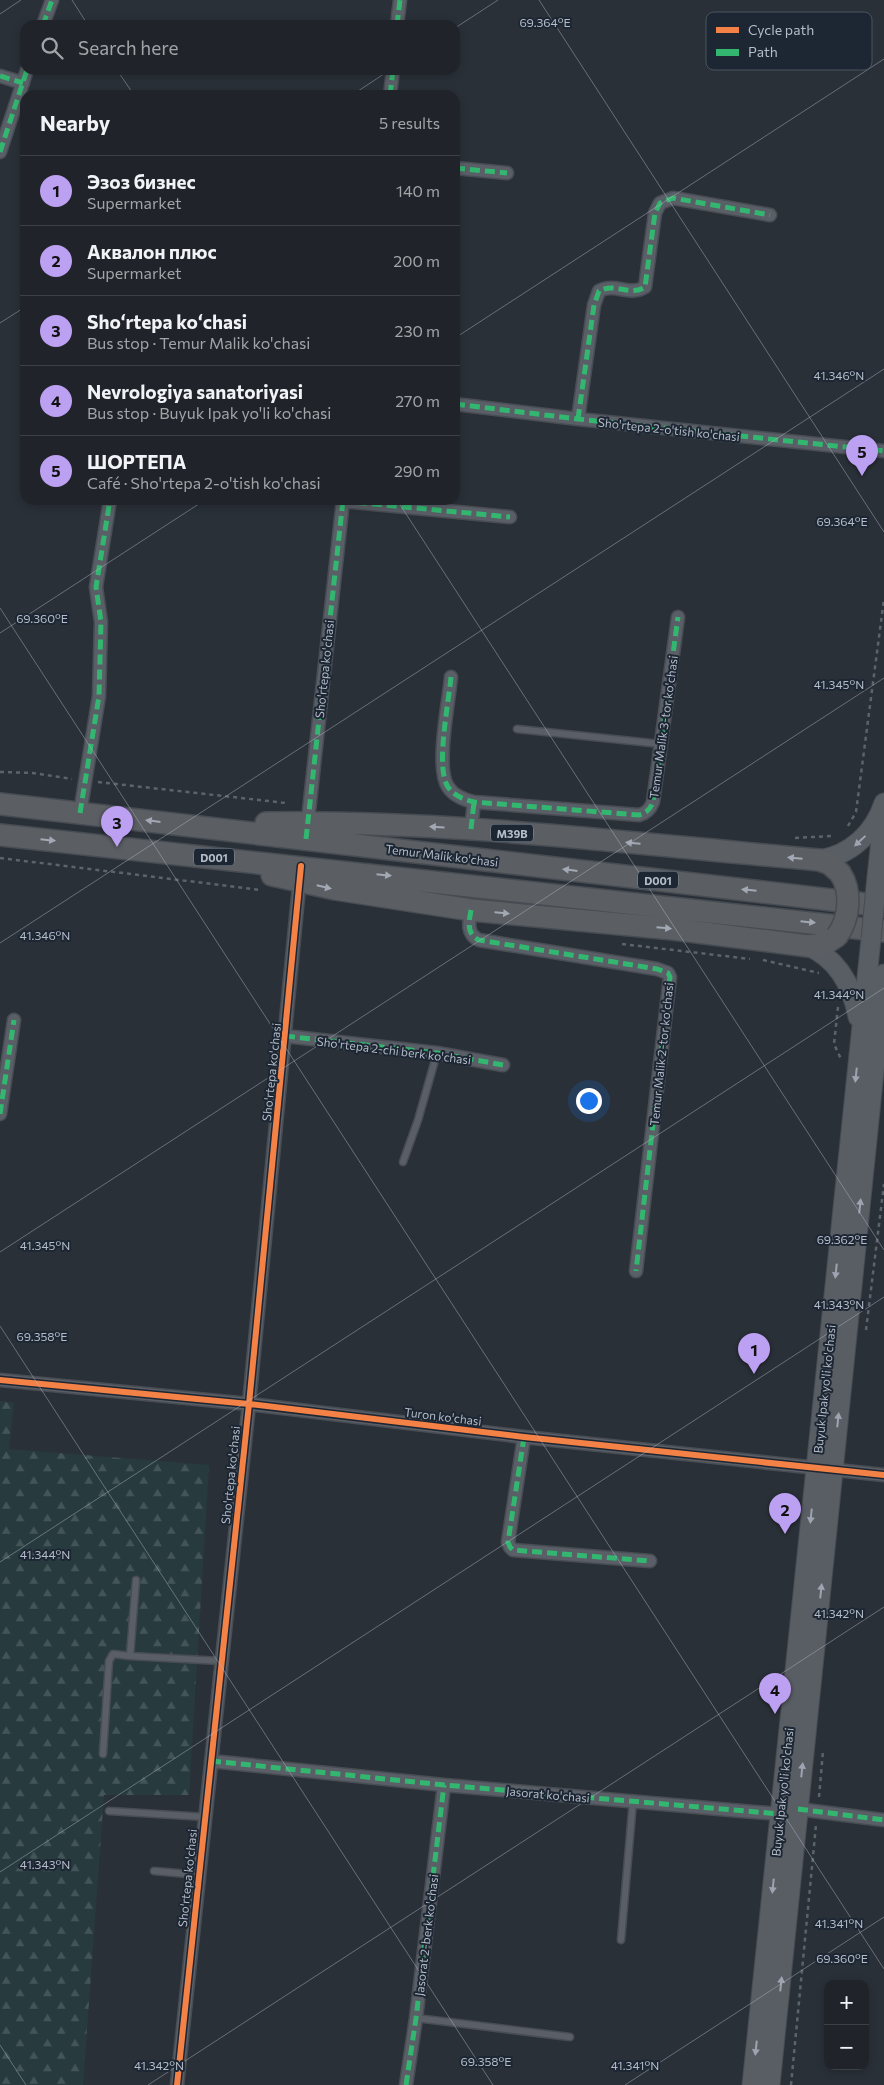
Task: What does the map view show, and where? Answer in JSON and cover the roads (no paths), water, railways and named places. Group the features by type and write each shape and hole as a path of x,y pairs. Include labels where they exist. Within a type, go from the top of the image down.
{"highway":[{"name":"Temur Malik ko'chasi","path":"0,804 179,824 308,822 884,906"},
{"name":"M39B","path":"308,822 471,829 819,860 830,864 840,873 846,884 847,908 844,925 837,936 825,944 808,946"},
{"name":"Temur Malik ko'chasi","path":"0,835 174,853 300,874 877,935"},
{"path":"300,874 335,889 471,910 673,929 808,946"}],"main road":[{"name":"M39B","path":"819,860 835,856 850,849 868,832 878,817 884,803"},
{"name":"Buyuk Ipak yo'li ko'chasi","path":"770,2085 798,1808 825,1468 869,1036 877,935 877,877 884,813"},
{"path":"808,946 831,960 847,982 869,1036 884,1017"},
{"name":"Buyuk Ipak yo'li ko'chasi","path":"869,1036 884,974"},
{"name":"Buyuk Ipak yo'li ko'chasi","path":"752,2085 780,1814 825,1468"}],"street":[{"path":"45,20 52,0"},
{"path":"398,20 400,0"},
{"path":"21,90 25,75"},
{"path":"391,90 392,75"},
{"path":"0,76 23,83"},
{"path":"0,152 20,92"},
{"path":"460,168 507,173"},
{"path":"578,419 594,305 599,291 607,287 633,291 645,287 655,213 660,203 673,198 770,215"},
{"name":"Sho'rtepa 2-o'tish ko'chasi","path":"460,405 884,451"},
{"path":"80,812 99,696 101,622 96,587 109,505"},
{"name":"Sho'rtepa ko'chasi","path":"308,822 342,505"},
{"path":"384,505 510,517"},
{"name":"Temur Malik 3-tor ko'chasi","path":"452,677 443,755 443,772 448,787 454,793 474,802 644,814 649,810 653,802 678,617"},
{"path":"471,829 474,802"},
{"name":"Sho'rtepa ko'chasi","path":"177,2085 249,1404 286,1036 300,874"},
{"name":"Temur Malik 2-tor ko'chasi","path":"471,910 470,930 475,938 480,940 657,969 668,973 670,978 636,1271"},
{"path":"0,1114 14,1020"},
{"name":"Sho'rtepa 2-chi berk ko'chasi","path":"286,1036 437,1053 503,1065"},
{"name":"Turon ko'chasi","path":"0,1380 249,1404 524,1437 884,1475"},
{"path":"524,1437 508,1542 513,1550 650,1561"},
{"name":"Jasorat ko'chasi","path":"211,1761 444,1785 780,1814 798,1808 884,1820"},
{"name":"Jasorat 2-berk ko'chasi","path":"406,2085 416,2018 444,1785"}],"lane":[{"path":"517,729 661,744"},
{"path":"403,1162 418,1120 437,1053"},
{"path":"130,1656 136,1580"},
{"path":"103,1754 109,1661 113,1654 221,1661"},
{"path":"621,1940 633,1801"},
{"path":"109,1811 205,1817"},
{"path":"154,1871 199,1875"},
{"path":"416,2018 570,2037"}],"place":[{"name":"ШОРТЕПА","path":"862,476"},
{"name":"Shoʻrtepa koʻchasi","path":"117,847"},
{"name":"Эзоз бизнес","path":"754,1374"},
{"name":"Аквалон плюс","path":"785,1534"},
{"name":"Nevrologiya sanatoriyasi","path":"775,1714"}]}
